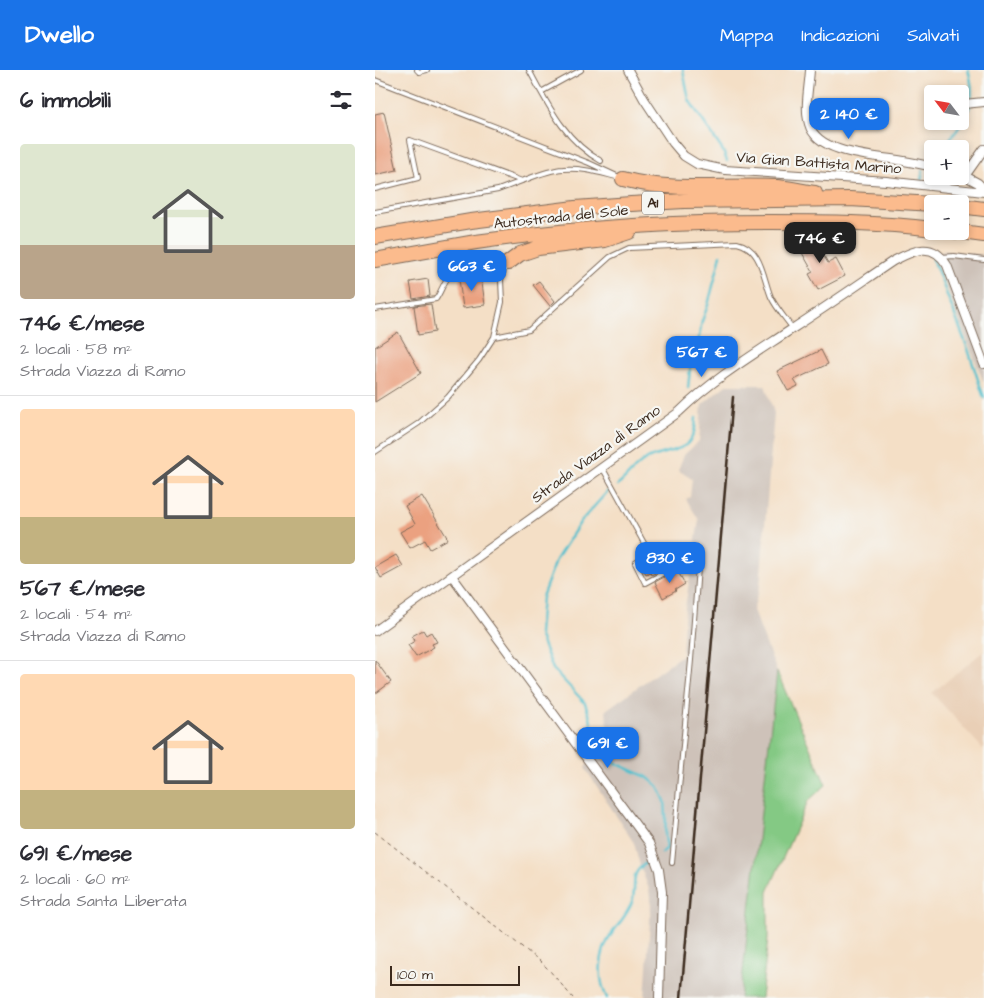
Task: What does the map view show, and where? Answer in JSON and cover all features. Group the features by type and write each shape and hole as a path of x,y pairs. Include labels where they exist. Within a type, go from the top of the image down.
{"highway":[{"path":"623,179 645,185 669,187 778,187 850,199"},
{"name":"Autostrada del Sole","path":"375,237 471,221 585,207 684,201 850,199 924,203"},
{"path":"969,207 984,209"},
{"name":"Autostrada del Sole","path":"375,260 476,242 654,224 729,221 807,222 924,228"},
{"path":"508,263 520,254 538,248 605,240 654,224"},
{"path":"969,233 984,235"}],"street":[{"name":"Via Gian Battista Marino","path":"628,70 661,126 684,156 697,164 725,170 984,190"},
{"path":"810,70 807,110 809,126 817,136 829,145 856,155 924,165"},
{"path":"969,103 983,102"},
{"path":"969,167 984,149"},
{"path":"969,178 978,183 984,190"},
{"name":"Strada Viazza di Ramo","path":"375,631 679,412 691,400 749,356 793,329 893,261 919,250 936,252 942,257"},
{"path":"942,257 947,264 984,364"},
{"path":"452,576 649,843 659,870 662,892 659,998"}],"lane":[{"path":"417,70 419,72 427,70"},
{"path":"529,70 563,128 586,153 601,161"},
{"path":"541,92 581,70"},
{"path":"375,80 589,163 623,179"},
{"path":"375,189 418,178 409,140 522,181"},
{"path":"375,212 498,190 545,172 563,169 576,168 623,179"},
{"path":"494,337 529,330 609,257 629,248 737,243 744,245 755,255 771,297 793,329"},
{"path":"942,257 954,256 984,260"},
{"path":"375,309 436,299 443,288 446,278 450,275 492,269 508,263"},
{"path":"375,452 419,423 449,397 479,360 494,337 503,302 501,280 508,263"},
{"path":"602,467 650,554 635,563 645,583 699,554 672,863"}],"path":[{"path":"375,832 540,961 551,971 573,998"}],"shaded area":[{"path":"943,251 984,255 984,383 935,257"},
{"path":"726,385 765,385 774,413 760,586 753,610 777,672 740,998 645,998 651,905 649,889 634,843 585,768 608,732 606,710 682,655 685,608 699,520 686,499 690,497 692,479 678,470 684,455 699,441 702,405"},
{"path":"984,651 984,750 932,693"}],"green space":[{"path":"777,672 826,785 808,801 768,892 768,939 761,998 740,998"}],"building":[{"path":"384,112 397,170 375,175 375,114"},
{"path":"812,236 828,263 836,259 845,276 818,290 809,274 813,272 797,244"},
{"path":"481,276 485,305 463,308 459,279"},
{"path":"428,279 430,296 413,299 410,282"},
{"path":"539,281 555,301 550,306 533,285"},
{"path":"431,304 435,332 418,335 414,306"},
{"path":"398,332 421,373 375,402 375,347"},
{"path":"821,350 828,364 794,380 798,386 788,391 777,371"},
{"path":"422,496 448,539 430,549 425,540 410,548 400,532 415,524 405,506"},
{"path":"668,550 673,564 651,575 650,572 646,574 641,565"},
{"path":"396,555 403,566 381,578 375,567"},
{"path":"677,570 685,584 663,598 655,582"},
{"path":"423,630 426,635 431,632 437,642 432,644 434,647 416,657 408,645 415,641 412,636"},
{"path":"375,660 391,682 375,694"}],"waterway":[{"path":"683,70 689,100 723,151 727,161"},
{"path":"949,140 962,123 970,103 972,93 968,70"},
{"path":"921,180 923,171"},
{"path":"688,388 691,360 698,342 702,321 721,255"},
{"path":"933,259 968,349 984,398"},
{"path":"618,485 644,461 653,456 679,449 685,445 691,439 696,418"},
{"path":"609,490 581,521 556,560 542,597 539,634 553,669 585,703 590,717 594,742 604,756 647,777 658,786 665,801 666,817 665,836 667,848 662,853"},
{"path":"607,998 601,974 604,950 611,935 632,902 635,875 648,862"}],"railway":[{"path":"681,998 733,397"}]}
